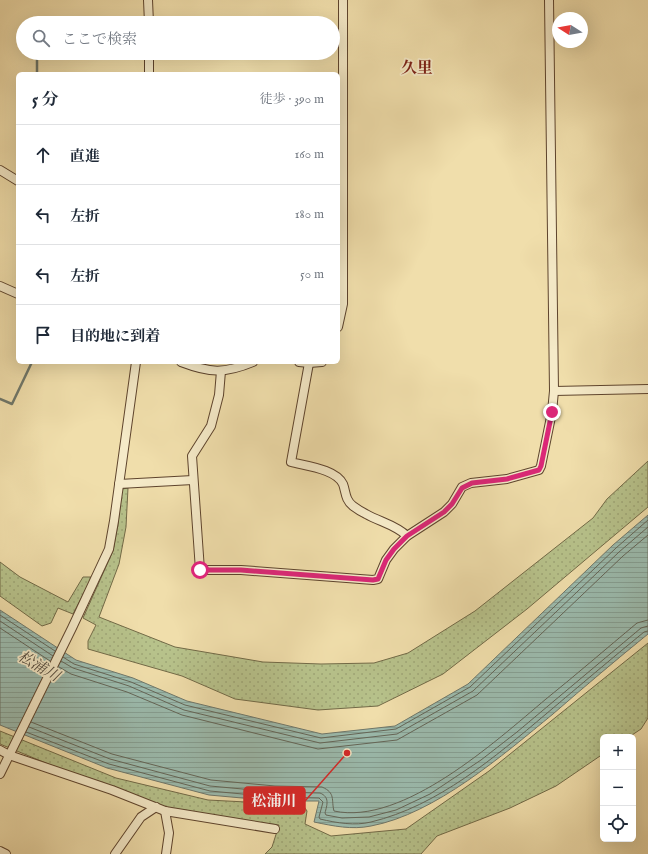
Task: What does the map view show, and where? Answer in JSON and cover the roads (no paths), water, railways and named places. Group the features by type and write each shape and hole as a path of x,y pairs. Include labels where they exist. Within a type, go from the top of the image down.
{"street":[{"path":"148,0 149,16"},
{"path":"340,315 344,304 343,0"},
{"path":"220,371 219,395 211,426 192,456 200,570 241,570 373,580 378,579 386,560 394,549 407,536 444,512 452,504 462,488 472,483 507,479 539,470 552,412 554,392 549,0"},
{"path":"149,60 149,72"},
{"path":"0,170 16,180"},
{"path":"0,286 16,293"},
{"path":"0,774 72,628 109,548 136,364"},
{"path":"186,364 200,369 220,371 239,368 248,364"},
{"path":"310,364 291,462 338,476 351,504 366,514 402,531 407,536"},
{"path":"554,392 648,389"},
{"path":"119,484 193,480"},
{"path":"0,750 11,752 165,810 275,829"},
{"path":"115,854 141,817 156,807"},
{"path":"165,810 169,833 166,854"},
{"path":"0,851 6,854"}],"water":[{"path":"648,515 648,634 553,714 467,781 444,796 395,819 371,826 357,828 314,822 319,801 275,801 209,795 107,768 0,725 0,610 76,660 133,678 187,701 322,734 395,726 468,684 613,545"}],"waterway":[{"path":"37,60 37,72"},
{"path":"0,399 12,404 31,364"}],"place":[{"name":"松浦川","path":"347,753"}],"district":[{"name":"久里","path":"417,67"}]}
